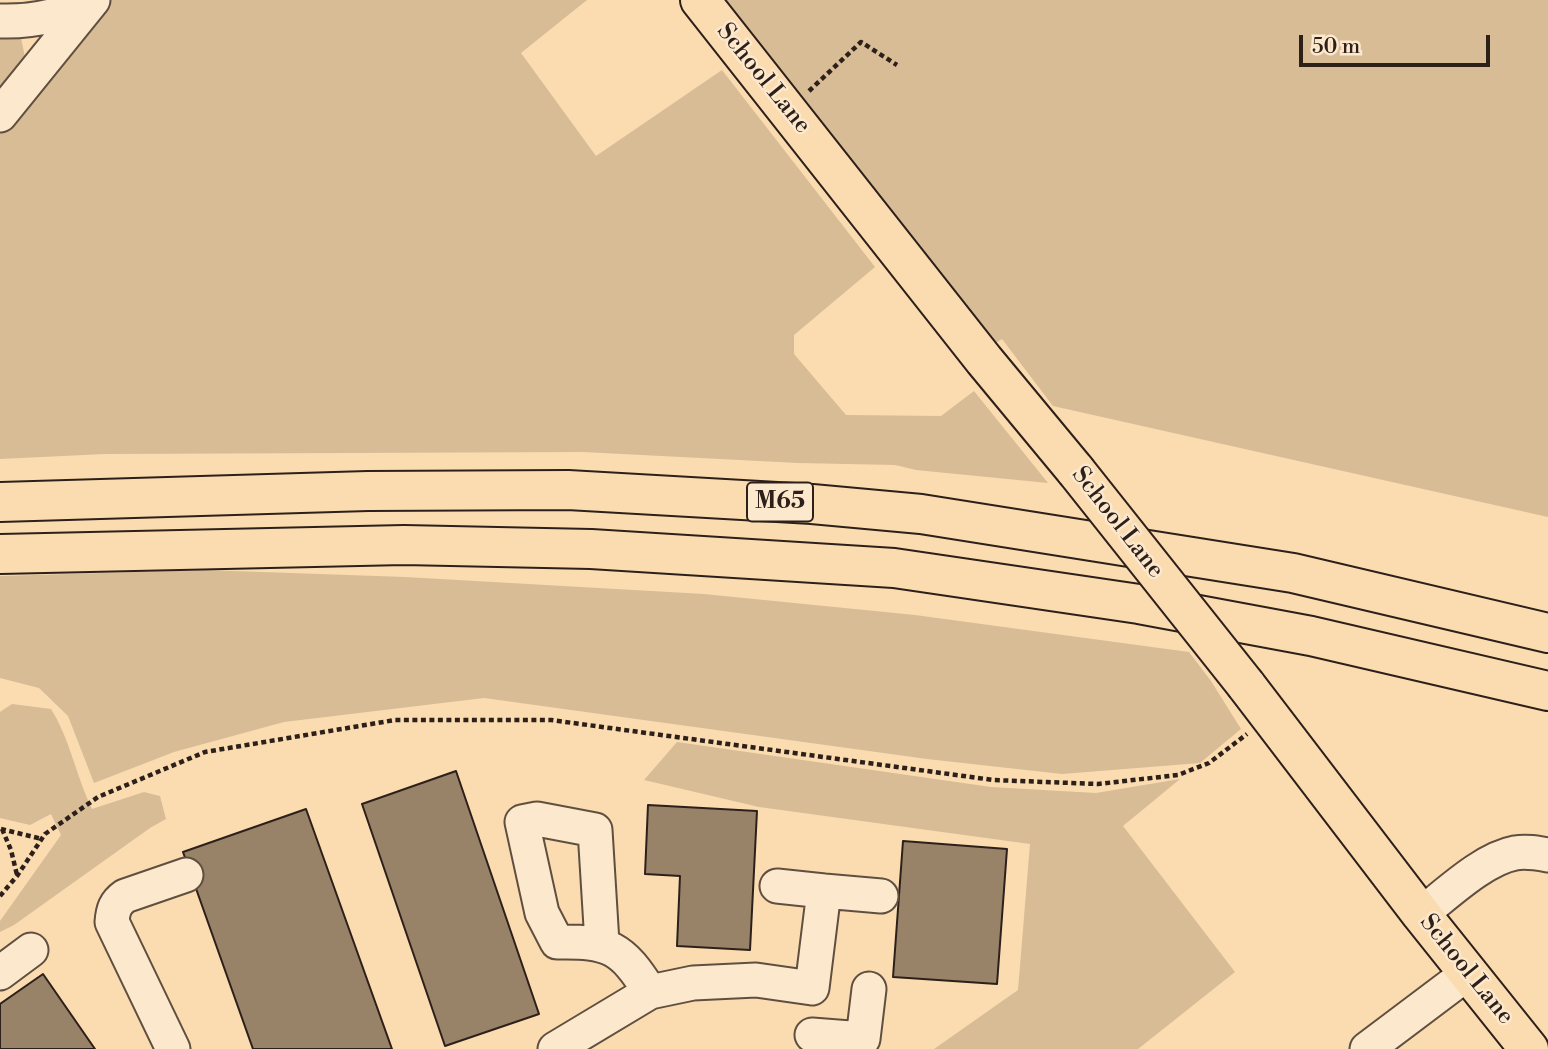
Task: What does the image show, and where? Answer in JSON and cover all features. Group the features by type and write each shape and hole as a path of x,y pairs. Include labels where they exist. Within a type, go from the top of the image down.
{"main road":[{"name":"School Lane","path":"699,0 984,360 1076,471 1529,1049"},
{"name":"M65","path":"0,502 355,492 568,490 812,504 921,514 1293,573 1548,633"},
{"path":"0,554 224,547 418,545 591,549 894,568 1139,604 1311,636 1548,691"}],"street":[{"path":"0,21 20,22 55,16 75,10 92,0"},
{"path":"0,115 92,0"},
{"path":"1421,914 1483,867 1504,856 1523,852 1548,855"},
{"path":"173,1049 112,922 118,901 125,896 187,876"},
{"path":"777,886 881,896"},
{"path":"824,891 811,988 812,1042 863,1039 869,989"},
{"path":"602,943 634,967 649,992"},
{"path":"0,973 31,950"},
{"path":"1367,1049 1468,972"},
{"path":"555,1049 649,992 692,983 756,980 811,988"}],"path":[{"path":"788,110 861,42 897,65"},
{"path":"0,896 45,834 98,797 205,752 395,720 551,720 993,780 1098,784 1178,775 1199,768 1269,717"},
{"path":"1,829 42,839"},
{"path":"1,829 11,850 17,876"}],"shaded area":[{"path":"97,0 587,0 521,53 596,156 722,70 875,267 794,335 794,354 846,415 941,416 974,391 1048,483 916,470 895,465 583,452 105,454 0,459 0,119"},
{"path":"725,0 1548,0 1548,517 1053,406 1002,339 996,343"},
{"path":"0,34 21,38 26,62 0,92"},
{"path":"205,570 405,577 704,594 915,615 1189,652 1241,729 1200,763 1062,774 927,759 484,698 284,722 174,752 94,783 68,716 39,688 0,678 0,576"},
{"path":"12,704 51,709 92,809 144,792 160,796 166,819 0,932 0,921 61,835 51,814 30,825 0,818 0,712"},
{"path":"677,742 991,787 1096,793 1180,779 1123,826 1235,972 1138,1049 934,1049 1018,990 1030,844 759,807 644,780"}],"building":[{"path":"456,771 539,1014 445,1046 362,804"},
{"path":"648,805 757,811 750,950 677,946 680,876 645,874"},
{"path":"306,809 392,1049 253,1049 183,852"},
{"path":"903,841 1007,849 997,984 893,977"},
{"path":"43,974 95,1049 0,1049 0,1004"}]}
